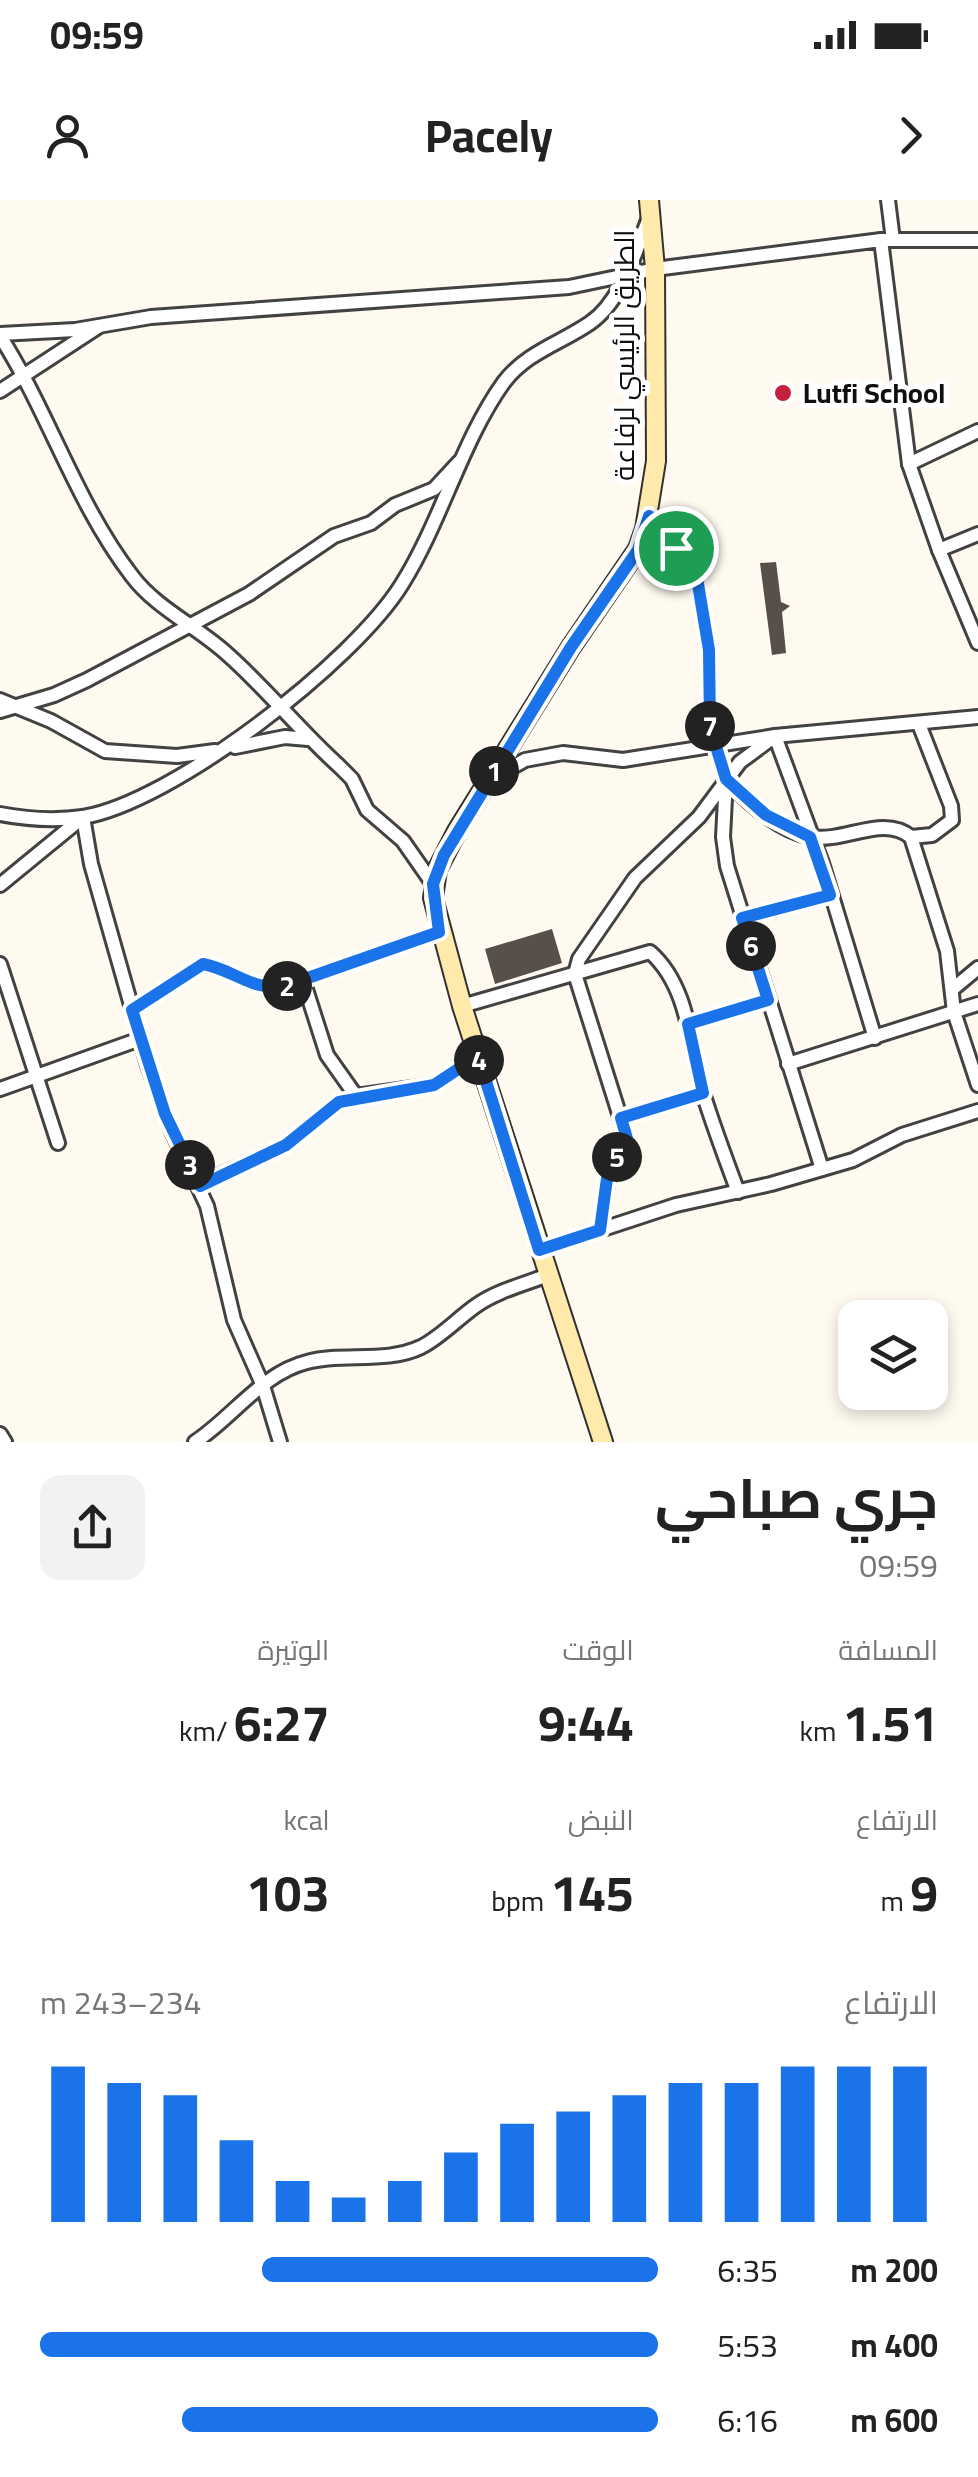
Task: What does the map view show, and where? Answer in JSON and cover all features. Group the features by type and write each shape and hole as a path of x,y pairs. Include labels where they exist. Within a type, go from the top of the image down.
{"street":[{"path":"888,200 887,240 910,464 939,550 978,644"},
{"path":"0,814 41,819 83,816 128,800 226,749 278,708 385,609 415,562 505,382 552,342 590,322 614,295 626,275 650,207"},
{"name":"الطريق الرئيسي لرفاعة","path":"433,884 444,855 487,781 638,550 649,516 656,461 655,269 650,207"},
{"path":"603,1442 439,932 433,884 403,841 366,810 352,779 278,708 239,664 158,603 131,575 82,494 0,335 394,298 569,287 655,269 887,240 978,240"},
{"path":"0,391 103,324"},
{"path":"910,464 978,431"},
{"path":"0,711 87,680 249,594 334,536 372,522 394,505 425,494 466,455"},
{"path":"649,516 692,566 697,578 709,650 708,712 726,779 727,866 822,1169"},
{"path":"939,550 978,534"},
{"path":"0,700 105,751 177,756 258,740 309,739"},
{"path":"487,781 525,760 563,753 622,760 775,736 978,716"},
{"path":"911,837 932,835 952,820 951,806 920,724"},
{"path":"600,1230 608,1171 628,1142 575,974 590,938 635,878 699,817 750,753 775,736"},
{"path":"775,736 875,1038"},
{"path":"726,779 766,815 810,837 884,827 901,828 911,837 932,898 954,988 954,1012 978,1086"},
{"path":"0,885 83,816"},
{"path":"83,816 91,864 140,1040 172,1130 200,1186 234,1320 263,1386 280,1442"},
{"path":"742,918 830,895"},
{"path":"132,1010 203,964 220,967 260,988 304,983 439,932"},
{"path":"462,1006 650,952 666,972 688,1024 703,1093 738,1192"},
{"path":"0,964 2,984 58,1143"},
{"path":"954,988 978,968"},
{"path":"304,983 327,1055 356,1096"},
{"path":"688,1024 768,1000"},
{"path":"788,1064 978,1004"},
{"path":"0,1089 140,1040"},
{"path":"200,1186 286,1145 339,1102 434,1085 478,1056"},
{"path":"621,1118 703,1093"},
{"path":"539,1250 699,1199 822,1169 870,1153 902,1135 978,1111"},
{"path":"194,1442 219,1427 263,1386 304,1362 400,1354 423,1346 478,1304 548,1275"},
{"path":"0,1434 6,1442"}],"building":[{"path":"776,562 781,602 790,606 782,612 786,653 772,655 760,563"},
{"path":"552,929 562,963 495,984 485,949"}],"place":[{"name":"Lutfi School","path":"783,393"}],"route":[{"path":"649,516 676,548 697,578 709,650 710,727 726,779 766,815 810,837 830,895 742,918 768,1000 688,1024 703,1093 621,1118 627,1148 608,1171 600,1230 539,1250 478,1056 434,1085 339,1102 286,1145 230,1168 200,1186 165,1114 132,1010 203,964 220,967 260,988 282,987 304,983 439,932 433,898 436,870 571,647 638,550 649,516"}]}
